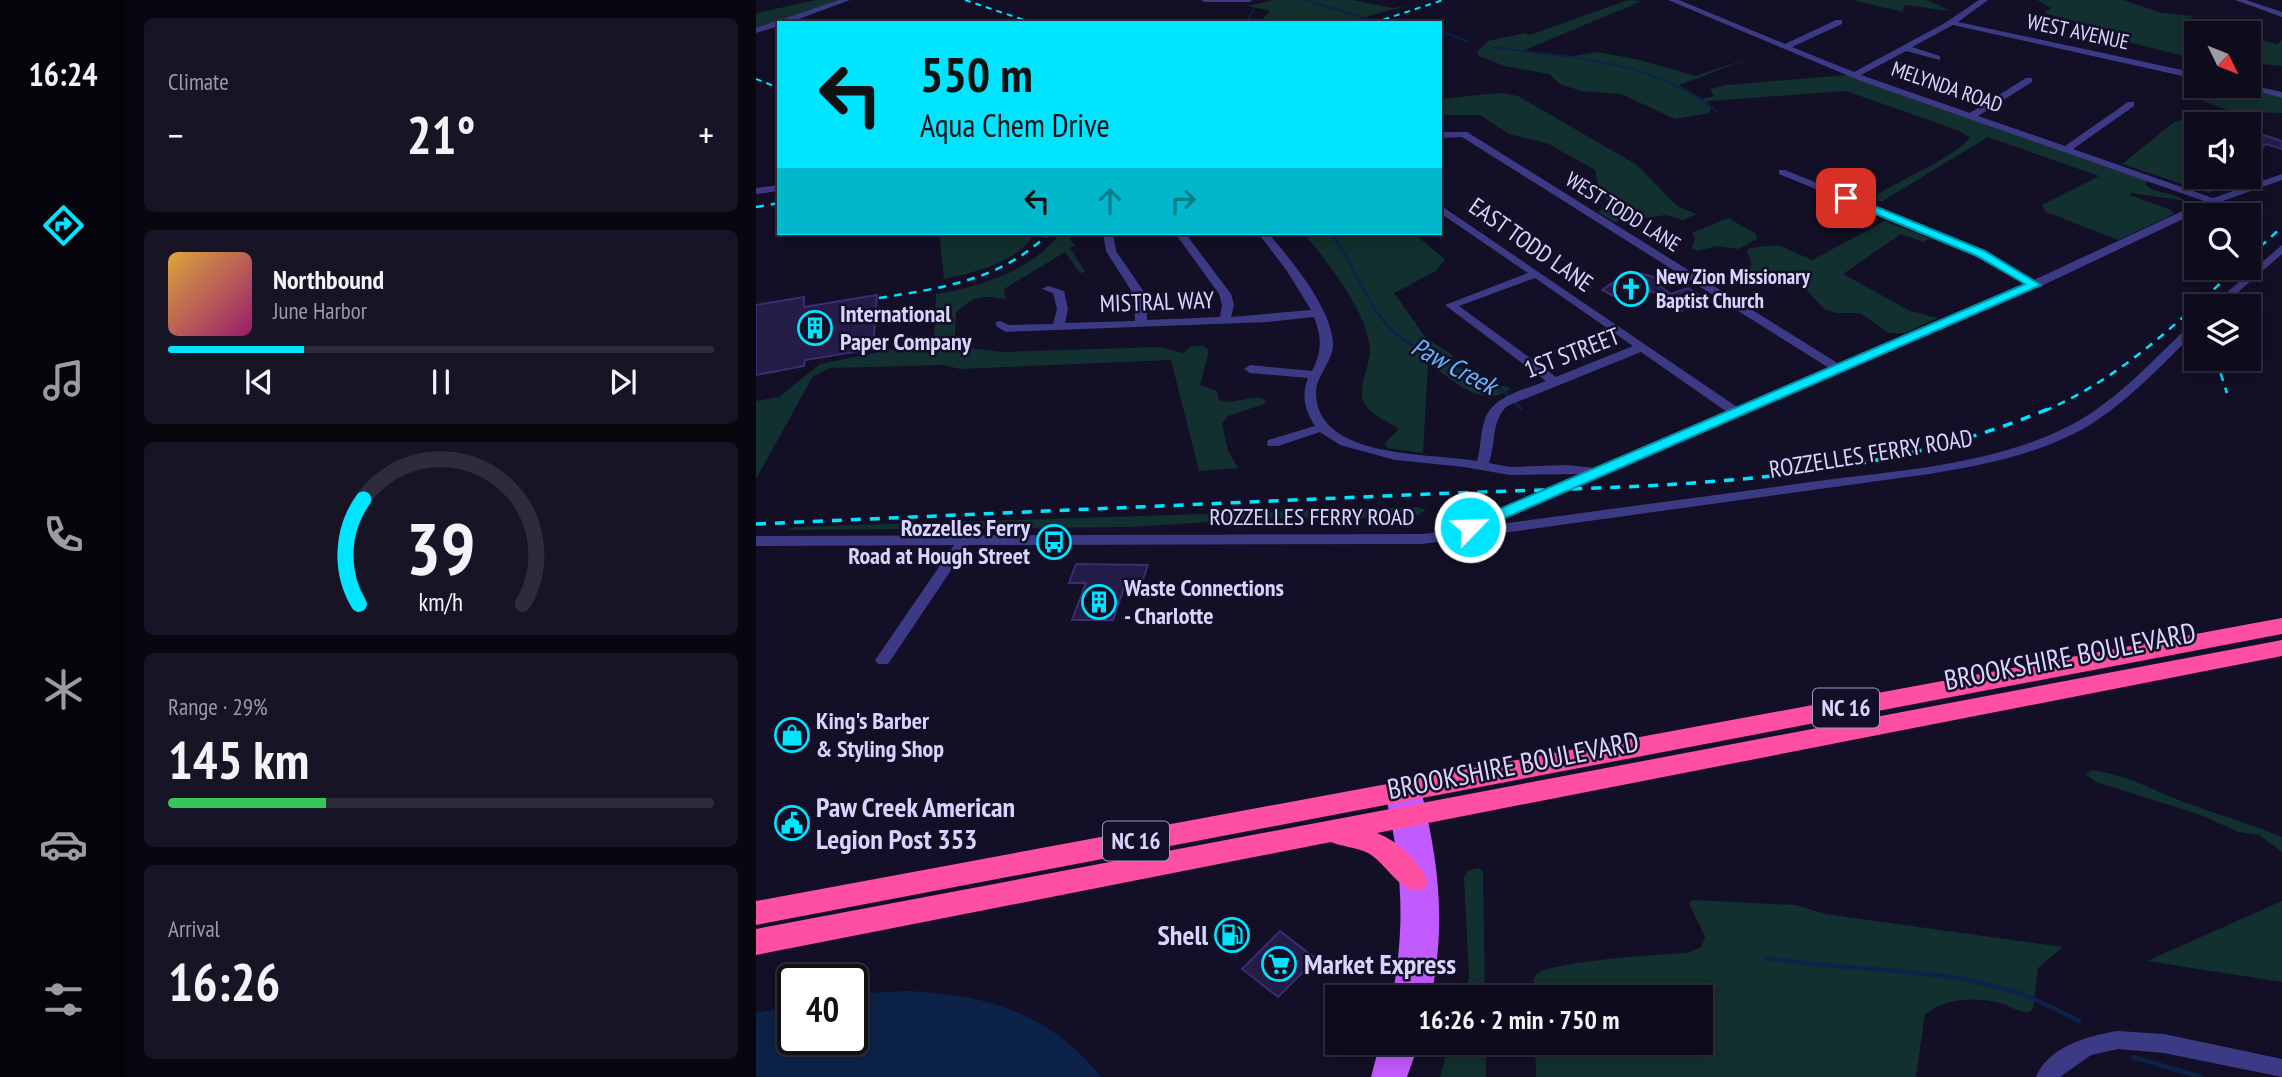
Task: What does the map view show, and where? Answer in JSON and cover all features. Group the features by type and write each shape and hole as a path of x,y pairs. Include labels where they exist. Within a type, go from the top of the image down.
{"highway":[{"name":"BROOKSHIRE BOULEVARD","path":"756,942 1318,834 1406,804 2282,626"},
{"name":"BROOKSHIRE BOULEVARD","path":"756,913 1406,804 2282,648"},
{"path":"1318,834 1355,837 1374,843 1400,861 1414,881"}],"main road":[{"path":"1406,804 1414,881 1415,933 1406,985"},
{"path":"1406,804 1429,873 1432,911 1428,958 1422,985"},
{"path":"1384,1077 1389,1055"},
{"path":"1394,1077 1402,1055"}],"street":[{"path":"785,21 846,0"},
{"path":"1205,0 1249,0"},
{"name":"MELYNDA ROAD","path":"1672,0 1854,75 2213,201"},
{"path":"1854,75 1953,23 1984,0"},
{"path":"2239,0 2282,15"},
{"path":"800,16 814,21"},
{"path":"1785,47 1839,22"},
{"name":"WEST AVENUE","path":"1953,23 2184,73"},
{"path":"756,31 777,24"},
{"path":"1906,48 1937,58"},
{"path":"1971,116 2029,80"},
{"path":"2261,90 2282,95"},
{"path":"2067,149 2131,104"},
{"name":"WEST TODD LANE","path":"1442,135 1458,133 1839,369"},
{"path":"1782,172 1973,250 2035,285"},
{"path":"1449,537 2035,285 2213,201 2282,177"},
{"path":"756,191 777,188"},
{"name":"EAST TODD LANE","path":"1442,209 1736,412"},
{"path":"1108,235 1111,251 1140,295 1141,323"},
{"path":"1182,235 1226,293 1228,305 1225,320"},
{"path":"1264,235 1296,274 1327,343 1315,375 1310,401 1324,427 1346,442 1373,453 1516,471 1566,468 1596,472"},
{"path":"2230,294 2282,248"},
{"path":"1536,274 1451,305 1555,382"},
{"path":"1048,289 1058,291 1063,303 1063,314 1057,327"},
{"name":"MISTRAL WAY","path":"1000,324 1006,329 1225,320 1315,313"},
{"name":"ROZZELLES FERRY ROAD","path":"756,541 965,539 1352,542 1449,537 1929,470 1998,457 2065,433 2095,416 2184,336"},
{"name":"1ST STREET","path":"1482,466 1488,452 1488,427 1494,410 1510,400 1642,347"},
{"path":"1250,369 1315,375"},
{"path":"1272,443 1324,427"},
{"path":"883,660 965,539"},
{"path":"2046,1077 2063,1059 2100,1042 2128,1039 2282,1069"}],"green space":[{"path":"816,0 839,0 756,29 756,13"},
{"path":"1274,0 1352,0 1393,8 1410,5 1350,21 1261,21 1270,11 1247,6"},
{"path":"1628,0 1642,1 1522,51 1567,57 1598,52 1640,60 1695,76 1751,58 1679,85 1702,99 1714,96 1710,89 1726,85 1847,75 2148,181 2145,184 2149,187 2185,201 2131,193 2130,195 2171,210 2174,214 2118,240 2046,212 2042,205 2099,176 1988,137 1881,202 1876,200 1878,194 1939,161 1970,138 1960,131 1846,91 1707,101 1711,106 1710,113 1675,119 1621,94 1581,91 1560,84 1549,74 1504,66 1479,56 1477,52 1488,41 1525,33 1530,35"},
{"path":"1853,0 1927,0 1951,11 1904,5 1903,12"},
{"path":"2037,0 2123,0 2162,13 2193,16 2184,21 2184,56 2112,38 2117,32 2044,13 2051,8"},
{"path":"2261,40 2277,44 2282,40 2282,66 2261,64"},
{"path":"2261,92 2282,97 2282,113 2233,112 2195,98 2261,98"},
{"path":"1499,93 1518,96 1637,165 1677,206 1696,214 1683,220 1666,215 1615,222 1598,212 1610,203 1599,191 1595,170 1547,143 1509,134 1480,115 1442,115 1442,99"},
{"path":"2184,120 2184,185 2122,164 2174,122"},
{"path":"2197,189 2220,189 2209,193"},
{"path":"1728,218 1756,234 1757,239 1738,249 1716,246 1698,251 1692,248 1695,239 1692,233"},
{"path":"1885,221 1930,239 1923,242 1901,234 1843,274 1910,311 1938,318 1905,333 1889,333 1860,313 1837,313 1824,309 1803,286 1782,272 1731,280 1752,265 1747,251 1750,248 1778,245 1812,260"},
{"path":"939,235 1033,235 1018,252 995,265 944,279"},
{"path":"1058,235 1073,235 1070,239 1075,246 1070,248 1085,272 1080,273 1065,252 1004,289 1006,299 985,297 969,302 956,312 955,340 959,347 1003,352 1160,347 1183,353 1192,346 1203,346 1209,350 1200,385 1217,391 1219,400 1266,400 1264,404 1228,416 1222,424 1228,451 1238,468 1199,471 1171,360 960,369 943,365 831,368 813,376 756,479 756,401 779,397 820,364 934,341 936,294 970,287 1004,275 1021,267 1049,246"},
{"path":"1305,235 1415,235 1445,259 1436,271 1394,293 1426,338 1451,354 1460,369 1483,381 1511,388 1500,394 1479,394 1468,390 1428,364 1423,453 1387,448 1385,443 1399,429 1375,415 1367,408 1362,397 1370,350 1368,336 1345,288"},
{"path":"1418,507 1426,510 1418,515 1400,518 1272,518 1131,527 787,530 795,527"},
{"path":"2092,770 2134,781 2282,837 2282,852 2259,835 2239,832 2198,814 2096,782 2085,774"},
{"path":"1478,868 1483,871 1485,985 1467,985 1469,977 1464,877 1468,871"},
{"path":"1691,900 1796,905 1825,914 2063,947 2038,968 2033,1009 2029,1012 1996,1002 1968,1000 1950,1002 1925,1014 1916,1077 1536,1077 1535,1055 1713,1055 1713,985 1533,985 1535,976 1560,966 1606,959 1687,953 1701,947 1705,937 1689,903"},
{"path":"2282,901 2282,982 2147,961"},
{"path":"1446,1055 1486,1055 1486,1077 1440,1077"}],"water":[{"path":"868,993 936,993 990,1003 1014,1011 1038,1022 1060,1037 1101,1077 756,1077 756,1013 777,1009 777,1055 868,1055"}],"building":[{"path":"2261,134 2282,141 2282,149 2266,144 2261,148"},
{"name":"New Zion Missionary Baptist Church","path":"1630,271 1658,278 1659,281 1655,283 1671,294 1688,288 1701,296 1683,303 1686,305 1682,311 1651,291 1617,298 1602,290"},
{"name":"International Paper Company","path":"877,295 873,349 805,360 804,366 756,375 756,305 804,297 804,307"},
{"name":"Waste Connections - Charlotte","path":"1076,564 1148,565 1141,585 1125,585 1113,620 1072,620 1086,583 1069,583"},
{"name":"King's Barber & Styling Shop","path":"791,726 807,728 794,745 778,742"},
{"name":"Market Express","path":"1280,931 1316,959 1278,997 1242,969"}],"waterway":[{"path":"1304,0 1372,20"},
{"name":"Paw Creek","path":"1246,21 1254,10"},
{"path":"1442,32 1467,41"},
{"path":"1493,47 1582,59 1638,71 1691,94 1717,112"},
{"name":"Paw Creek","path":"1332,235 1376,311 1395,333 1422,351 1481,377 1508,395"},
{"name":"Paw Creek","path":"1515,403 1521,409"},
{"path":"1766,958 1927,974 1990,985 2021,994 2079,1021"},
{"path":"2133,1057 2201,1077"}],"railway":[{"path":"965,0 1027,21"},
{"path":"1379,21 1443,0"},
{"path":"756,79 777,87"},
{"path":"756,207 777,203"},
{"path":"2261,246 2282,227"},
{"path":"879,298 948,285 991,272 1031,249 1047,235"},
{"path":"2044,411 2072,398 2123,366 2170,329 2224,280"},
{"path":"2220,371 2227,393"},
{"path":"756,524 1665,485 1743,479 1821,470 1898,456 1974,436 2048,409"}],"place":[{"name":"New Zion Missionary Baptist Church","path":"1631,289"},
{"name":"International Paper Company","path":"815,328"},
{"name":"Rozzelles Ferry Road at Hough Street","path":"1054,542"},
{"name":"Waste Connections - Charlotte","path":"1099,602"},
{"name":"King's Barber & Styling Shop","path":"792,735"},
{"name":"Paw Creek American Legion Post 353","path":"792,823"},
{"name":"Shell","path":"1232,935"},
{"name":"Market Express","path":"1279,964"}],"route":[{"path":"1470,527 2035,285 1981,254 1846,198"}]}
